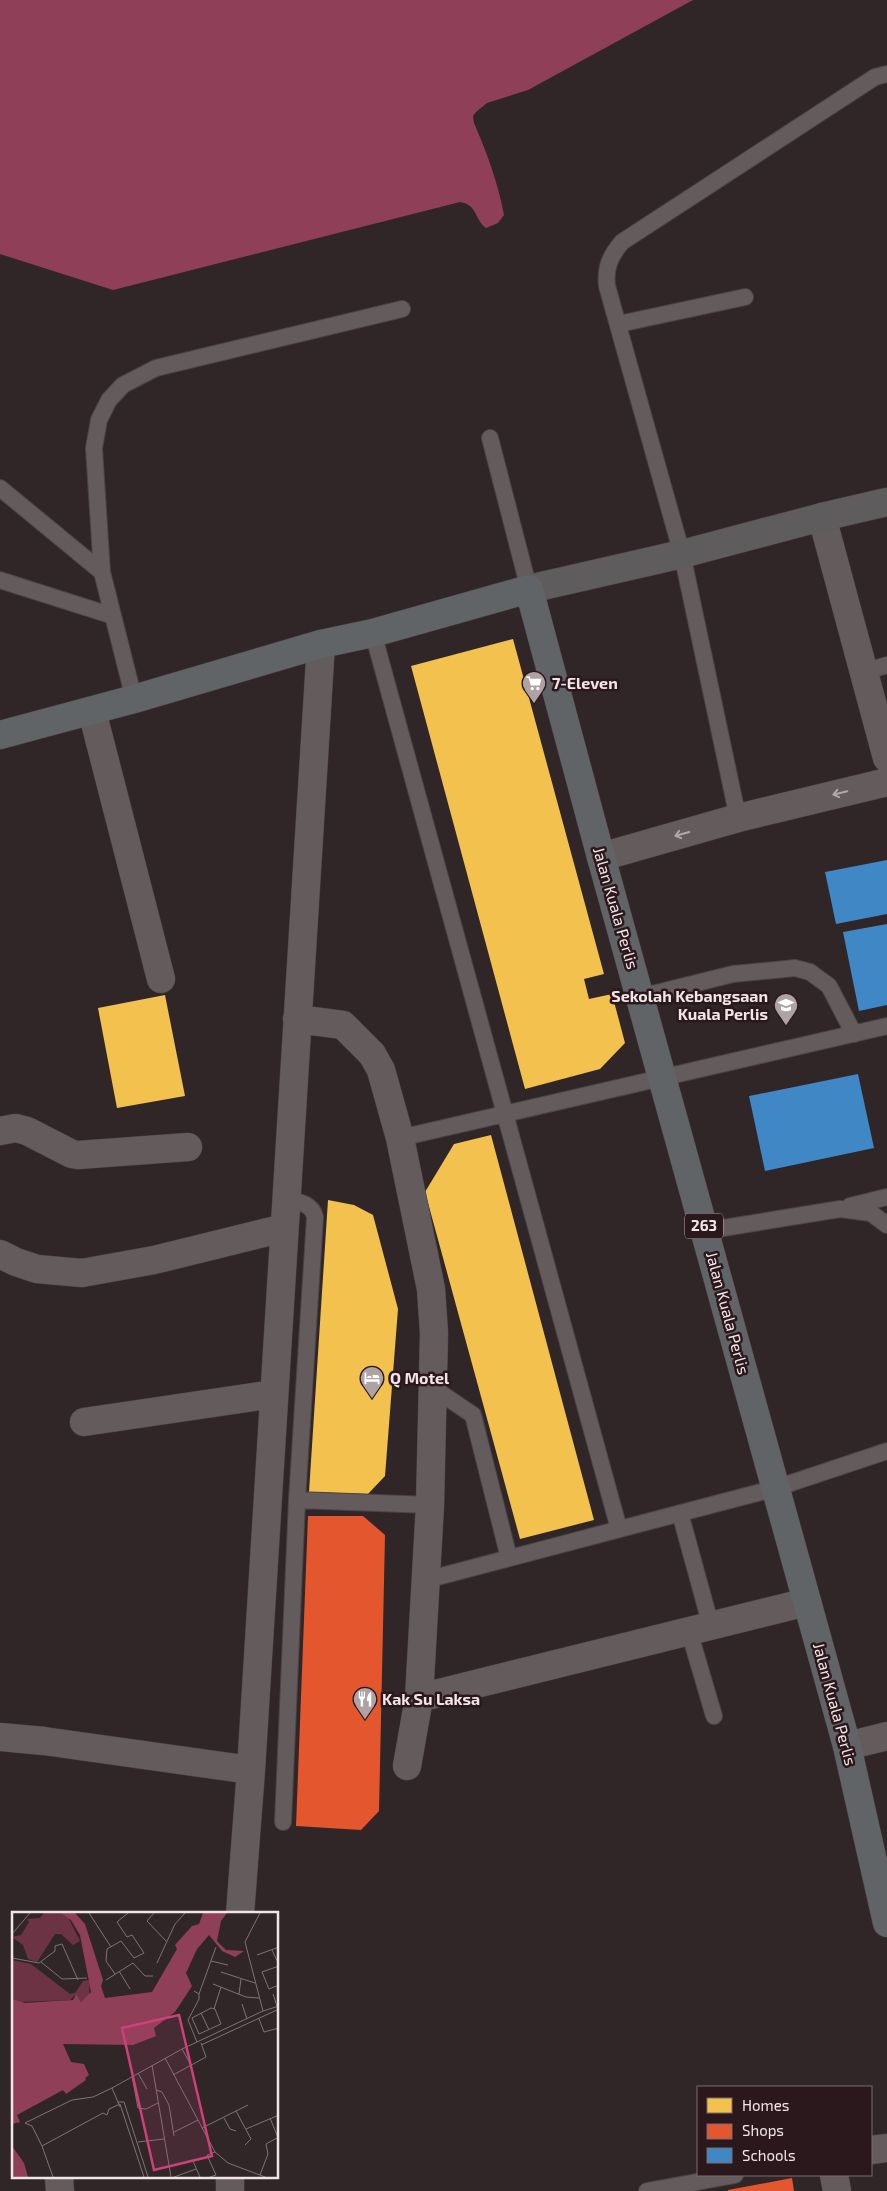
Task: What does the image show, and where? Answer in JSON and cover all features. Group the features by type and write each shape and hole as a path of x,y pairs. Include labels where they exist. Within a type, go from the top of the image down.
{"main road":[{"path":"0,735 134,700 320,644 373,633 530,589 682,554 887,502"},
{"name":"Jalan Kuala Perlis","path":"530,589 601,858 664,1078 880,1863 887,1923"}],"street":[{"path":"822,517 875,668 887,758"},
{"path":"240,1912 251,1770 320,644"},
{"path":"92,711 161,980"},
{"path":"601,858 738,818 887,782"},
{"path":"297,1019 343,1026 372,1054 382,1070 400,1138 431,1289 434,1333 430,1505 419,1698 407,1766"},
{"path":"0,1131 16,1128 27,1131 72,1154 78,1155 188,1147"},
{"path":"0,1254 37,1269 82,1273 154,1260 284,1228"},
{"path":"84,1422 274,1394"},
{"path":"419,1698 807,1602"},
{"path":"847,1746 887,1736"},
{"path":"0,1737 44,1741 251,1770"},
{"path":"872,2150 887,2148"},
{"path":"834,2176 837,2191"},
{"path":"59,2178 60,2191"},
{"path":"230,2178 230,2191"}],"lane":[{"path":"738,818 682,554 606,275 608,261 622,242 875,77 887,74"},
{"path":"619,324 745,297"},
{"path":"134,700 102,572 94,448 99,420 109,400 123,385 156,368 402,309"},
{"path":"490,438 530,589"},
{"path":"0,488 102,572"},
{"path":"0,580 113,616"},
{"path":"373,633 619,1529"},
{"path":"640,996 733,974 770,968 795,968 810,972 829,986 854,1034"},
{"path":"400,1138 887,1026"},
{"path":"705,1231 840,1209 887,1197"},
{"path":"283,1822 297,1500 314,1217 313,1211 305,1204 286,1199"},
{"path":"840,1209 871,1213 887,1225"},
{"path":"433,1388 473,1414 509,1558"},
{"path":"426,1580 776,1488 887,1451"},
{"path":"297,1500 430,1505"},
{"path":"680,1513 714,1716"},
{"path":"647,2191 730,2176"}],"shaded area":[{"path":"0,0 693,0 528,90 487,103 476,112 473,116 474,123 492,168 504,215 498,223 486,228 479,221 470,206 460,202 113,290 0,254"}],"building: Homes":[{"path":"513,639 604,974 584,979 589,999 612,994 625,1043 600,1069 525,1089 411,666"},
{"path":"165,995 185,1096 117,1108 98,1008"},
{"path":"491,1135 594,1520 520,1539 425,1192 454,1144"},
{"path":"328,1200 354,1205 373,1215 398,1309 385,1476 368,1494 309,1492"}],"building: Shops":[{"path":"308,1516 363,1516 385,1535 379,1811 361,1830 296,1826"},
{"path":"792,2178 794,2191 728,2191 728,2190"}],"building: Schools":[{"path":"887,860 887,914 836,924 825,872"},
{"path":"887,924 887,1005 859,1011 843,932"},
{"path":"858,1074 874,1148 765,1171 749,1096"}],"place":[{"name":"7-Eleven","path":"534,704"},
{"name":"Sekolah Kebangsaan Kuala Perlis","path":"786,1026"},
{"name":"Q Motel","path":"372,1399"},
{"name":"Kak Su Laksa","path":"365,1720"}]}
